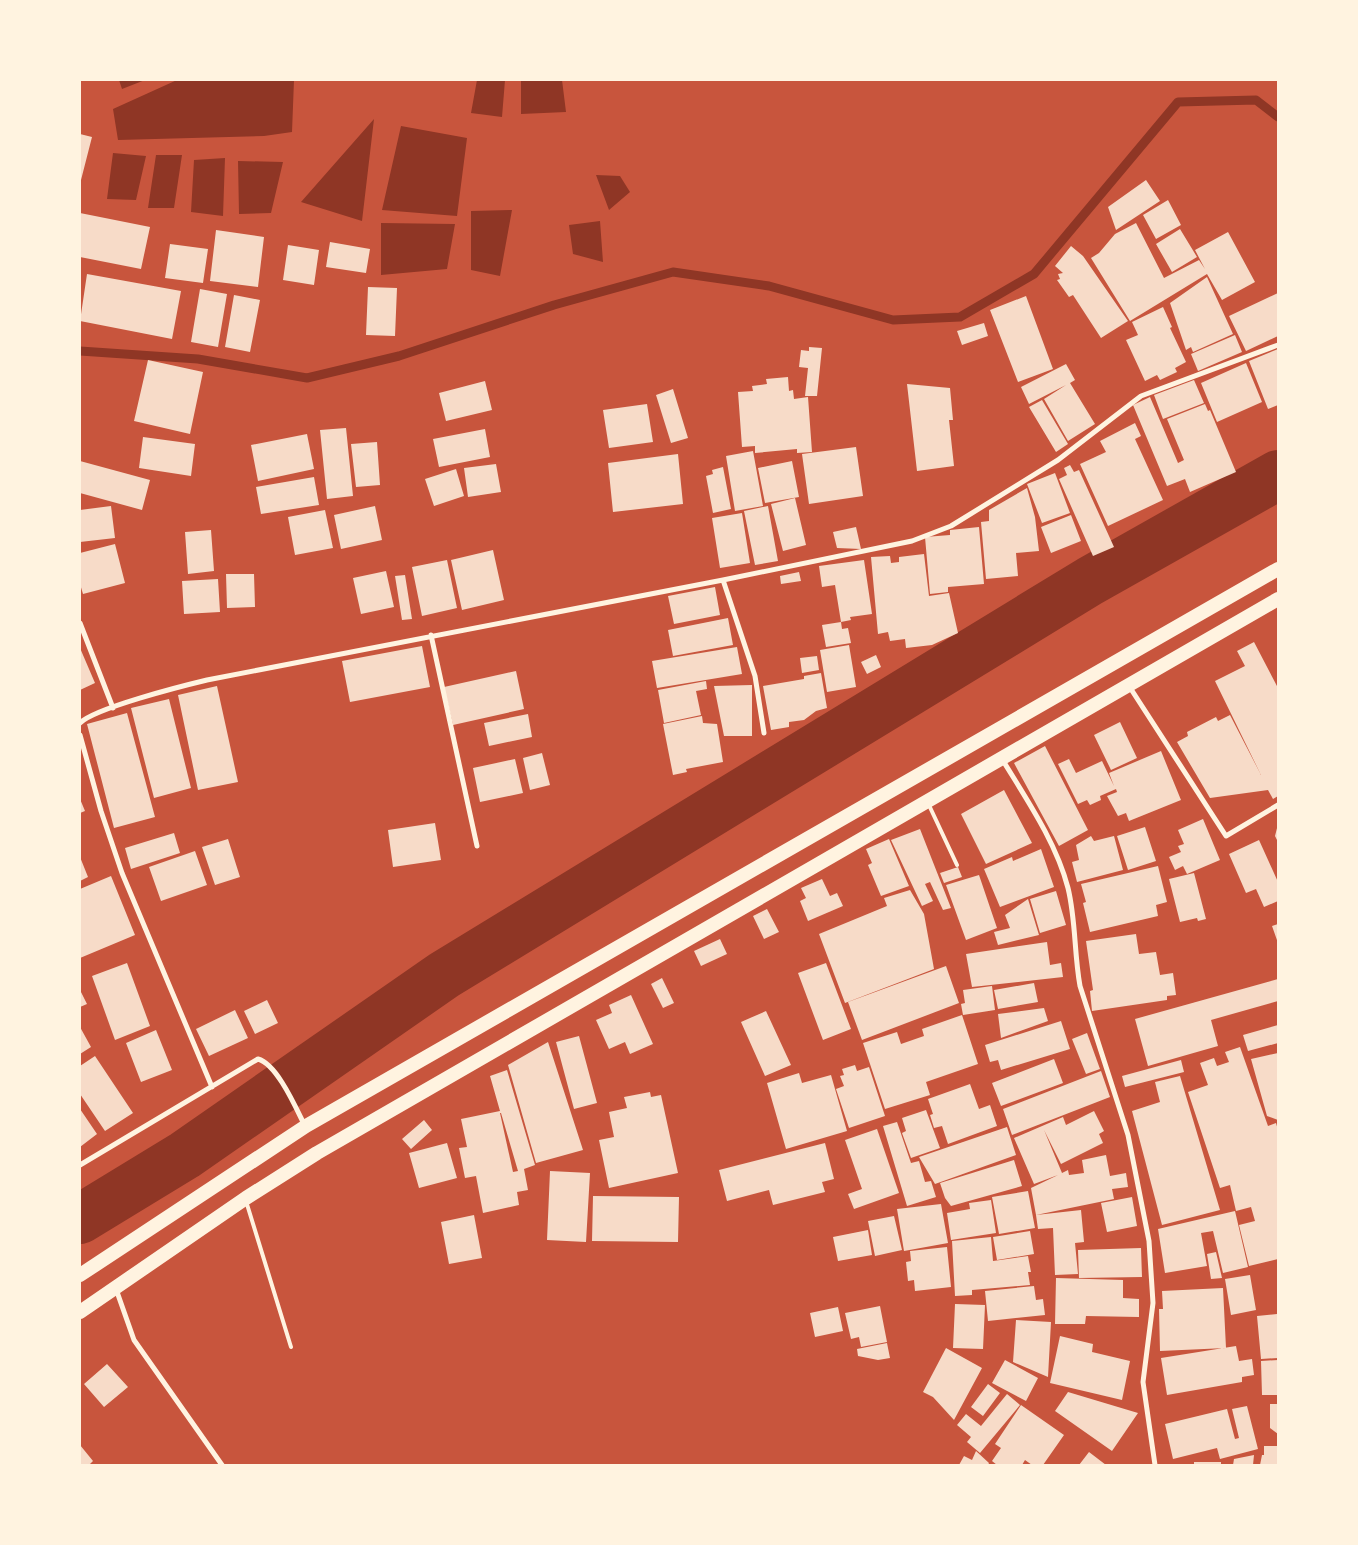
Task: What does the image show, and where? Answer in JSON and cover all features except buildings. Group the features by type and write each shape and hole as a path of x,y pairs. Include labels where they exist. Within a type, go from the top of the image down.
{"highway":[{"path":"80,1275 306,1126 1278,569"},
{"path":"80,1312 246,1198 317,1153 1278,599"}],"street":[{"path":"80,723 84,719 162,691 207,680 431,635 723,580 888,546 939,532 1058,460 1141,396 1278,345"},
{"path":"723,580 755,676 764,733"},
{"path":"80,623 113,708"},
{"path":"431,635 476,846"},
{"path":"1129,686 1226,836 1278,805"},
{"path":"80,734 101,811 122,873 212,1087"},
{"path":"1002,759 1042,826 1068,887 1076,932 1076,966 1080,986 1128,1135 1149,1241 1153,1303 1144,1382 1155,1465"},
{"path":"80,1165 258,1059 265,1061 275,1073 306,1126"},
{"path":"116,1287 134,1340 222,1465"}],"lane":[{"path":"928,801 958,865"},
{"path":"246,1198 291,1347"}],"shaded area":[{"path":"119,80 145,80 122,89"},
{"path":"177,80 294,80 292,132 264,136 118,140 113,109"},
{"path":"477,80 505,80 502,117 471,113"},
{"path":"521,80 562,80 566,112 521,114"},
{"path":"374,119 362,221 301,202"},
{"path":"401,126 467,138 457,216 382,210"},
{"path":"113,153 146,156 136,200 107,199"},
{"path":"156,155 182,155 174,208 148,208"},
{"path":"225,158 223,216 191,212 194,160"},
{"path":"238,161 283,162 271,213 239,214"},
{"path":"596,175 620,176 630,192 609,210"},
{"path":"512,210 500,276 471,270 471,211"},
{"path":"600,221 603,262 573,254 569,225"},
{"path":"381,223 455,224 447,269 381,275"}],"waterway":[{"path":"80,351 198,359 307,378 399,356 554,305 673,272 769,286 893,320 960,317 1034,274 1178,102 1256,100 1278,117"},
{"path":"80,1219 185,1155 444,975 1090,581 1278,475"}]}
